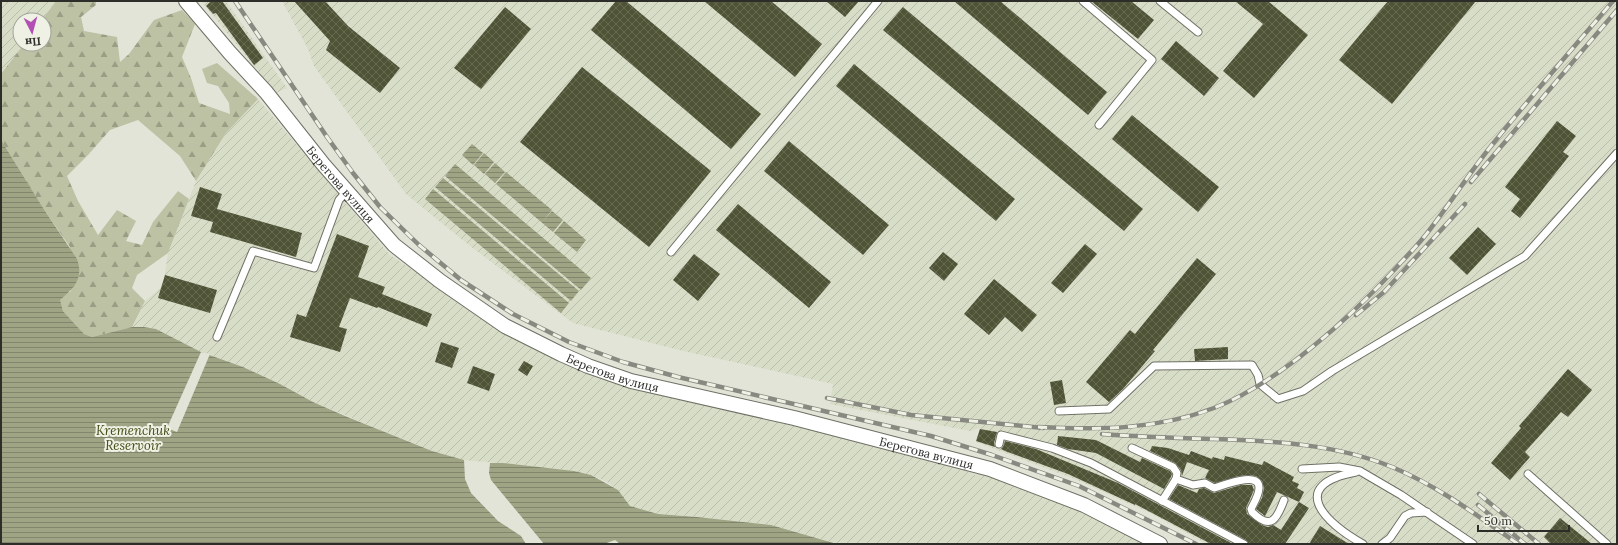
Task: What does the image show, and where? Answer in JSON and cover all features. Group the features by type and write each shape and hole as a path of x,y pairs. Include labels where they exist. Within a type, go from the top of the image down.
{"street":[{"name":"Берегова вулиця","path":"186,1 230,53 266,92 323,164 394,245 440,282 505,326 574,360 631,381 794,418 990,469 1084,505 1160,544"}],"lane":[{"path":"671,252 878,1"},
{"path":"1084,1 1152,60 1098,125"},
{"path":"1160,1 1198,32"},
{"path":"1059,411 1109,409 1154,366 1252,366 1258,375 1260,384 1278,400 1303,391 1332,371 1525,256 1617,153"},
{"path":"217,337 253,251 314,268 339,200 348,191"},
{"path":"999,444 1001,436 1052,448 1091,463 1244,544"},
{"path":"1132,448 1173,467 1177,473 1176,479 1162,501"},
{"path":"1302,469 1339,467 1360,471 1379,481 1427,512 1473,544"},
{"path":"1360,471 1341,475 1329,480 1319,488 1317,496 1319,506 1332,522 1349,536 1363,544"},
{"path":"1528,474 1607,544"},
{"path":"1176,479 1193,485 1205,483 1214,488 1246,479 1255,481 1259,488 1251,509 1252,512 1268,521 1275,520 1278,517 1284,500"},
{"path":"1382,544 1390,538 1405,516 1427,512"}],"shaded area":[{"path":"1,1 56,1 48,12 12,12 12,52 18,52 1,74"},
{"path":"201,1 226,1 287,88 276,93"},
{"path":"282,1 1617,1 1617,544 1207,544 1152,514 1077,480 976,442 980,428 970,431 830,404 833,384 679,350 573,323 470,246 406,194 314,66 308,49"},
{"path":"258,99 389,254 436,286 587,367 893,444 976,475 980,472 1073,506 1150,544 837,544 771,525 658,514 630,506 618,490 607,482 591,475 574,471 464,460 432,451 313,402 280,384 243,367 201,352 156,329 132,327 145,301 163,286 168,253 196,181 226,133"}],"green space":[{"path":"56,1 96,1 96,5 81,17 84,31 117,37 120,62 129,54 154,20 182,10 195,24 182,57 199,103 230,114 229,103 218,86 207,83 202,69 217,63 258,99 226,133 196,181 180,156 138,120 110,130 67,176 78,201 98,235 117,210 136,221 126,241 142,245 153,222 178,191 189,199 168,253 137,275 132,288 145,301 132,327 92,337 84,334 63,311 59,299 71,291 70,247 45,211 1,140 1,74 18,52 52,52 52,12 48,12"}],"water":[{"name":"Kremenchuk Reservoir","path":"1,140 77,259 79,266 78,278 70,291 60,300 63,311 84,334 92,337 132,327 156,329 201,352 243,367 280,384 313,402 345,416 432,451 464,460 465,479 471,493 498,521 521,536 526,544 1,544"},
{"path":"472,144 483,153 473,165 462,155"},
{"path":"484,153 494,162 484,174 474,165"},
{"path":"495,163 505,172 495,183 485,174"},
{"path":"455,164 591,278 581,290 445,176"},
{"path":"506,172 552,210 543,221 552,211 563,220 553,232 496,184"},
{"path":"443,178 579,291 571,301 435,187"},
{"path":"433,189 569,303 561,313 425,199"},
{"path":"564,221 586,240 577,252 554,233"},
{"path":"490,463 503,463 574,471 591,475 618,490 630,506 658,514 771,525 837,544 620,544 615,540 604,544 544,544 491,480 489,473"}],"pier":[{"path":"201,352 210,354 177,432 167,428"}],"building":[{"path":"211,1 222,1 263,58 254,65 216,13 213,14 206,6"},
{"path":"294,1 325,1 348,26 400,68 380,93 326,50 330,41"},
{"path":"616,1 626,1 761,114 731,149 591,30"},
{"path":"704,1 771,1 822,44 795,77"},
{"path":"826,1 859,1 845,17"},
{"path":"954,1 1000,1 1107,92 1088,115"},
{"path":"1091,1 1131,1 1154,20 1138,39"},
{"path":"1235,1 1268,1 1308,35 1254,98 1223,71 1263,24"},
{"path":"1388,1 1476,1 1392,104 1339,60"},
{"path":"505,7 531,29 481,89 454,68"},
{"path":"903,7 1143,209 1124,231 883,30"},
{"path":"1176,41 1219,78 1204,96 1161,59"},
{"path":"854,64 1015,199 996,221 836,86"},
{"path":"582,67 711,171 649,247 520,142"},
{"path":"1132,115 1219,187 1198,212 1112,139"},
{"path":"1557,121 1576,136 1563,152 1569,156 1520,218 1511,211 1520,199 1505,187"},
{"path":"789,141 889,225 863,255 764,171"},
{"path":"200,187 222,194 217,209 302,233 296,257 210,232 213,222 191,216"},
{"path":"738,204 831,282 809,308 716,230"},
{"path":"1478,227 1496,244 1467,275 1449,258"},
{"path":"337,234 369,246 358,277 385,287 382,294 432,314 427,327 378,307 377,308 350,298 339,327 347,329 340,352 290,337 297,314 306,317"},
{"path":"1085,244 1097,254 1063,293 1051,283"},
{"path":"943,252 958,264 944,281 929,268"},
{"path":"694,254 720,274 698,301 673,280"},
{"path":"1197,258 1216,274 1153,350 1155,351 1123,389 1109,402 1086,382 1130,330 1135,334"},
{"path":"165,275 217,290 210,313 158,298"},
{"path":"994,279 1037,315 1022,332 1005,317 989,335 964,314"},
{"path":"441,342 459,348 452,368 435,362"},
{"path":"1228,347 1228,359 1195,361 1194,349"},
{"path":"524,361 533,366 527,376 518,370"},
{"path":"473,366 495,374 489,391 467,383"},
{"path":"1568,369 1592,390 1568,417 1561,412 1525,452 1530,457 1510,480 1491,463 1521,428 1519,426"},
{"path":"1062,380 1066,403 1054,405 1050,382"},
{"path":"980,429 997,432 994,443 995,447 976,441"},
{"path":"1058,436 1096,440 1140,462 1142,458 1170,471 1172,474 1171,477 1164,489 1096,453 1068,449 1057,445"},
{"path":"1005,441 1036,449 1118,483 1233,544 1211,544 1135,504 1068,474 1005,451 1001,449"},
{"path":"1152,446 1168,448 1189,455 1191,451 1212,459 1213,457 1224,460 1225,456 1262,465 1264,461 1294,477 1292,481 1299,484 1297,488 1304,492 1299,502 1277,492 1265,516 1256,509 1262,498 1264,488 1262,481 1256,476 1239,476 1215,483 1205,478 1209,470 1187,462 1182,476 1181,470 1175,463 1150,451"},
{"path":"1178,485 1197,493 1199,489 1204,488 1214,493 1241,485 1252,485 1254,490 1246,508 1247,514 1262,525 1268,527 1273,525 1281,530 1299,502 1309,508 1285,544 1249,544 1246,540 1169,499"},
{"path":"1560,518 1592,544 1551,544 1544,537"},
{"path":"1320,526 1349,544 1309,544"}],"railway":[{"path":"235,1 327,137 380,207 419,245 461,280 513,314 569,342 623,362 678,377 931,436 992,455 1079,486 1196,544"},
{"path":"1038,427 1105,428 1127,427 1171,421 1214,408 1238,397 1263,383 1287,366 1311,348 1357,308 1417,245 1486,152 1539,87 1613,1"},
{"path":"1471,182 1617,10"},
{"path":"1356,315 1384,292 1465,204"},
{"path":"827,398 911,415 1043,428"},
{"path":"1102,434 1282,443 1304,445 1349,453 1392,467 1442,492 1518,544"},
{"path":"1479,494 1539,544"},
{"path":"1478,505 1525,544"}]}
